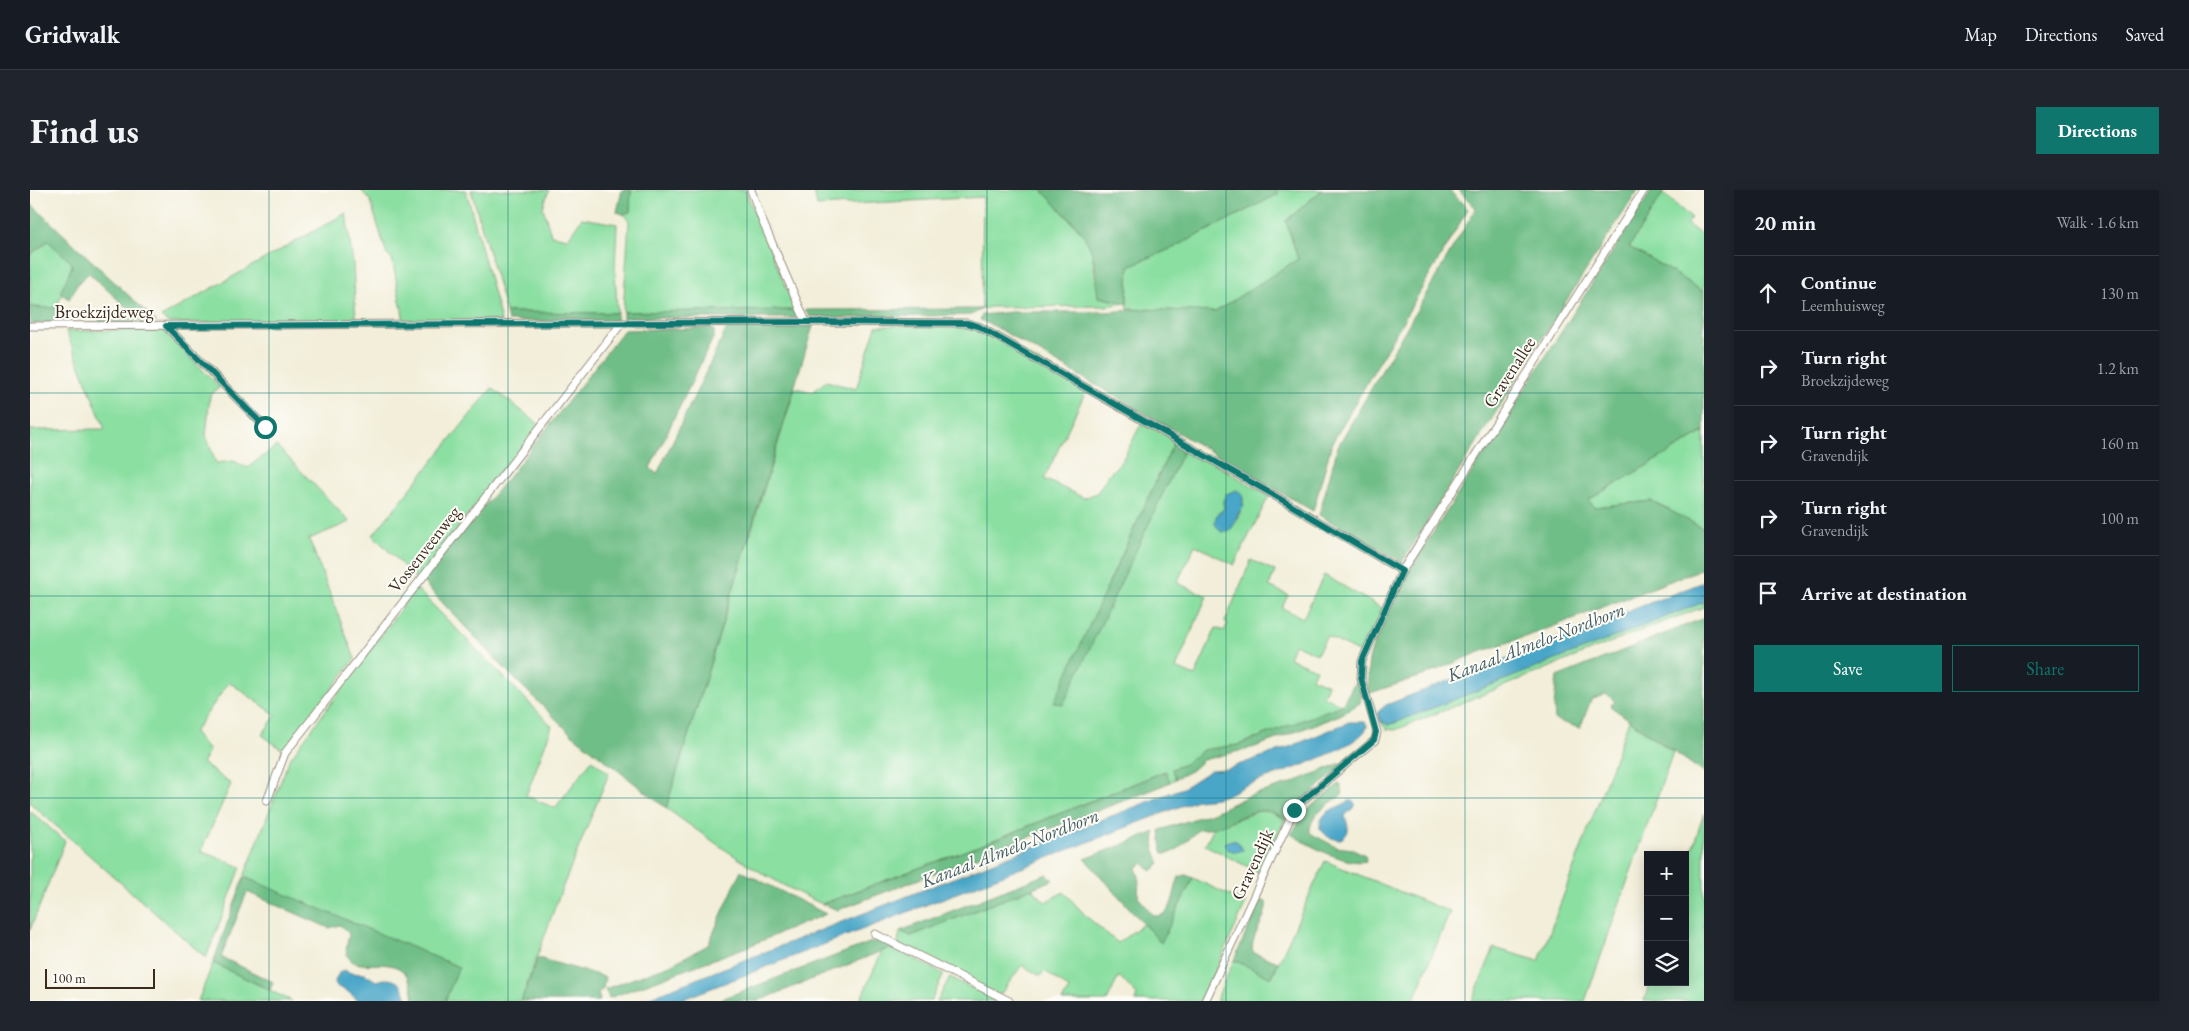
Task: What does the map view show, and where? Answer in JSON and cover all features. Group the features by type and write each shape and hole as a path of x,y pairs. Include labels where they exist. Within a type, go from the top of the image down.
{"street":[{"path":"751,190 806,322"},
{"name":"Gravenallee","path":"1402,571 1644,190"},
{"name":"Broekzijdeweg","path":"30,326 806,322 967,323 978,326 1277,497 1402,571"},
{"name":"Vossenveenweg","path":"267,801 285,753 621,324"},
{"path":"166,326 265,427"},
{"name":"Gravendijk","path":"1205,1001 1294,810 1302,801 1374,740 1376,732 1361,678 1362,661 1402,571"},
{"path":"875,934 1009,1001"}],"green space":[{"path":"361,190 466,190 501,321 404,321 392,258 387,255 370,200"},
{"path":"471,190 549,190 543,207 551,235 568,238 582,218 617,224 615,269 617,313 506,312"},
{"path":"622,190 631,190 630,212 623,214 617,212"},
{"path":"631,190 745,190 788,292 798,310 623,312 629,223 628,218 623,214 630,211"},
{"path":"814,190 1042,190 1083,234 1092,251 1098,297 1127,303 1105,306 990,307 982,309 983,197 817,206"},
{"path":"1042,190 1277,190 1278,194 1175,247 1129,266 1127,303 1098,297 1097,276 1090,247 1079,229"},
{"path":"1277,190 1322,190 1286,221 1298,259 1215,312 1128,309 1129,266 1175,247 1278,194"},
{"path":"1322,190 1449,190 1468,209 1332,443 1313,511 994,326 980,320 982,315 1012,312 1107,312 1144,309 1215,312 1298,259 1286,221"},
{"path":"1458,190 1638,190 1402,562 1319,515 1338,446 1476,208"},
{"path":"1652,190 1665,190 1629,247 1704,292 1704,432 1588,500 1594,507 1652,501 1704,529 1704,568 1536,633 1480,652 1425,675 1367,694 1370,656 1381,624 1396,594"},
{"path":"1663,193 1691,218 1687,224 1704,237 1704,292 1629,247"},
{"path":"30,203 157,322 99,323 101,313 122,314 127,312 127,308 89,273 79,282 69,299 60,293 72,267 71,262 48,241 30,255"},
{"path":"346,213 353,263 356,322 169,323 161,317"},
{"path":"48,241 68,257 72,265 57,308 30,307 30,255"},
{"path":"30,307 57,308 58,323 30,324"},
{"path":"982,309 971,315 838,318 809,316 805,310"},
{"path":"798,310 797,318 623,318 623,312"},
{"path":"506,312 617,313 616,322 508,321"},
{"path":"961,324 984,331 1087,389 1044,479 1084,498 1097,493 1109,474 1122,461 1142,422 1175,440 1108,585 1062,705 1185,446 1269,496 1234,565 1195,545 1177,583 1207,596 1176,668 1195,676 1216,628 1224,631 1228,623 1225,622 1251,560 1275,571 1269,586 1288,595 1282,608 1303,618 1324,575 1383,609 1363,655 1327,636 1317,654 1294,644 1289,658 1316,669 1312,678 1328,685 1323,696 1342,705 1238,745 1203,750 1185,764 1172,769 1175,779 1170,782 1165,771 989,842 822,904 761,872 666,808 795,388 813,392 826,381 856,389 876,326","holes":["1223,501 1244,504 1234,525 1217,514 1224,509"]},
{"path":"813,326 666,808 569,732 507,671 421,580 508,478 624,330 711,328 714,330 714,336 650,468 657,474 727,328"},
{"path":"163,330 220,387 210,395 206,436 216,463 234,461 247,468 277,446 350,522 309,539 355,659 284,751 262,735 276,715 229,682 194,732 209,751 202,763 231,784 201,851 241,867 206,958 30,803 30,430 105,429 66,331"},
{"path":"492,388 540,425 417,580 373,535"},
{"path":"1704,432 1704,529 1652,501 1594,507 1588,500"},
{"path":"1175,440 1185,447 1063,705 1054,702"},
{"path":"416,588 552,726 526,796 555,808 592,760 609,773 559,896 521,1001 445,1001 458,967 244,877 289,760"},
{"path":"1704,602 1704,607 1629,635 1395,730 1386,729 1380,721 1389,725"},
{"path":"1704,618 1704,773 1610,706 1615,701 1606,694 1591,700 1580,728 1555,720 1554,706 1557,677"},
{"path":"1358,677 1360,703 1340,715 1255,747 1203,760 1192,770 1175,779 1172,769 1185,764 1203,750 1238,745 1342,705"},
{"path":"1629,720 1673,752 1585,1001 1472,1001 1494,948 1539,961"},
{"path":"1351,759 1293,809 1285,819 1267,811 1250,813 1216,827 1199,829 1178,849 1164,854 1162,851 1160,830 1215,812 1246,797 1289,784"},
{"path":"1166,771 1170,782 1157,788 838,910 822,904 989,842"},
{"path":"1340,783 1343,794 1316,815 1310,827 1310,833 1336,847 1353,849 1365,855 1366,861 1358,862 1338,858 1307,844 1291,834 1308,809"},
{"path":"30,811 65,841 30,930"},
{"path":"1259,811 1268,811 1285,819 1260,873 1205,845 1214,827"},
{"path":"1704,813 1704,1001 1644,1001 1649,986 1689,986 1689,860"},
{"path":"1155,832 1154,848 1160,864 1151,871 1143,863 1136,868 1139,877 1138,897 1154,916 1161,915 1166,913 1172,902 1179,877 1186,875 1193,878 1161,943 1085,859"},
{"path":"1325,861 1450,912 1413,1001 1216,1001 1234,960 1272,977"},
{"path":"741,871 826,914 749,946 609,998 605,989 670,965 708,945"},
{"path":"1047,874 1053,880 911,936 900,931"},
{"path":"244,877 459,967 445,1001 414,1001 410,982 403,971 393,966 361,964 352,961 346,952 349,934 340,925 329,928 247,892 221,957 273,982 270,990 213,963"},
{"path":"1193,878 1246,903 1202,1001 1135,1001 1137,995 1119,976 1107,1001 1062,1001 1069,989 1045,971 1040,976 1022,965 1000,995 898,944 900,931 911,936 1032,888 1045,902 1064,892 1086,916 1118,943 1143,924 1161,942"},
{"path":"1261,900 1266,902 1265,914 1254,937 1252,949 1254,953 1278,962 1271,978 1234,960"},
{"path":"877,940 892,947 758,1001 716,1001"},
{"path":"892,947 944,974 931,1001 860,1001 882,951"},
{"path":"538,958 605,977 603,989 598,993 600,1001 521,1001"},
{"path":"213,963 292,1001 198,1001"},
{"path":"950,977 997,1001 937,1001"}],"water":[{"path":"1237,490 1243,495 1243,508 1239,512 1231,530 1221,532 1215,524 1216,516 1224,509 1223,501 1226,494"},
{"path":"1704,582 1704,602 1389,725 1380,721 1377,713 1386,705"},
{"path":"1349,722 1365,722 1367,725 1363,733 1351,742 1313,761 1244,786 1226,795 1197,800 678,1001 640,1001 1183,788 1211,770 1227,769 1292,746"},
{"path":"1349,801 1356,805 1345,816 1348,827 1346,835 1339,840 1328,837 1320,829 1322,818 1330,811"},
{"path":"1232,840 1238,842 1243,850 1236,852 1227,849 1224,843"},
{"path":"344,970 351,973 365,974 376,981 382,979 393,980 404,989 407,1001 359,1001 347,991 336,986 335,981 339,973"}],"route":[{"path":"265,427 166,326 806,322 967,323 978,326 1277,497 1402,571 1362,661 1361,678 1376,732 1374,740 1364,751 1302,801 1294,810"}],"water label":[{"name":"Kanaal Almelo-Nordhorn","path":"1536,642"},
{"name":"Kanaal Almelo-Nordhorn","path":"1010,848"}]}
